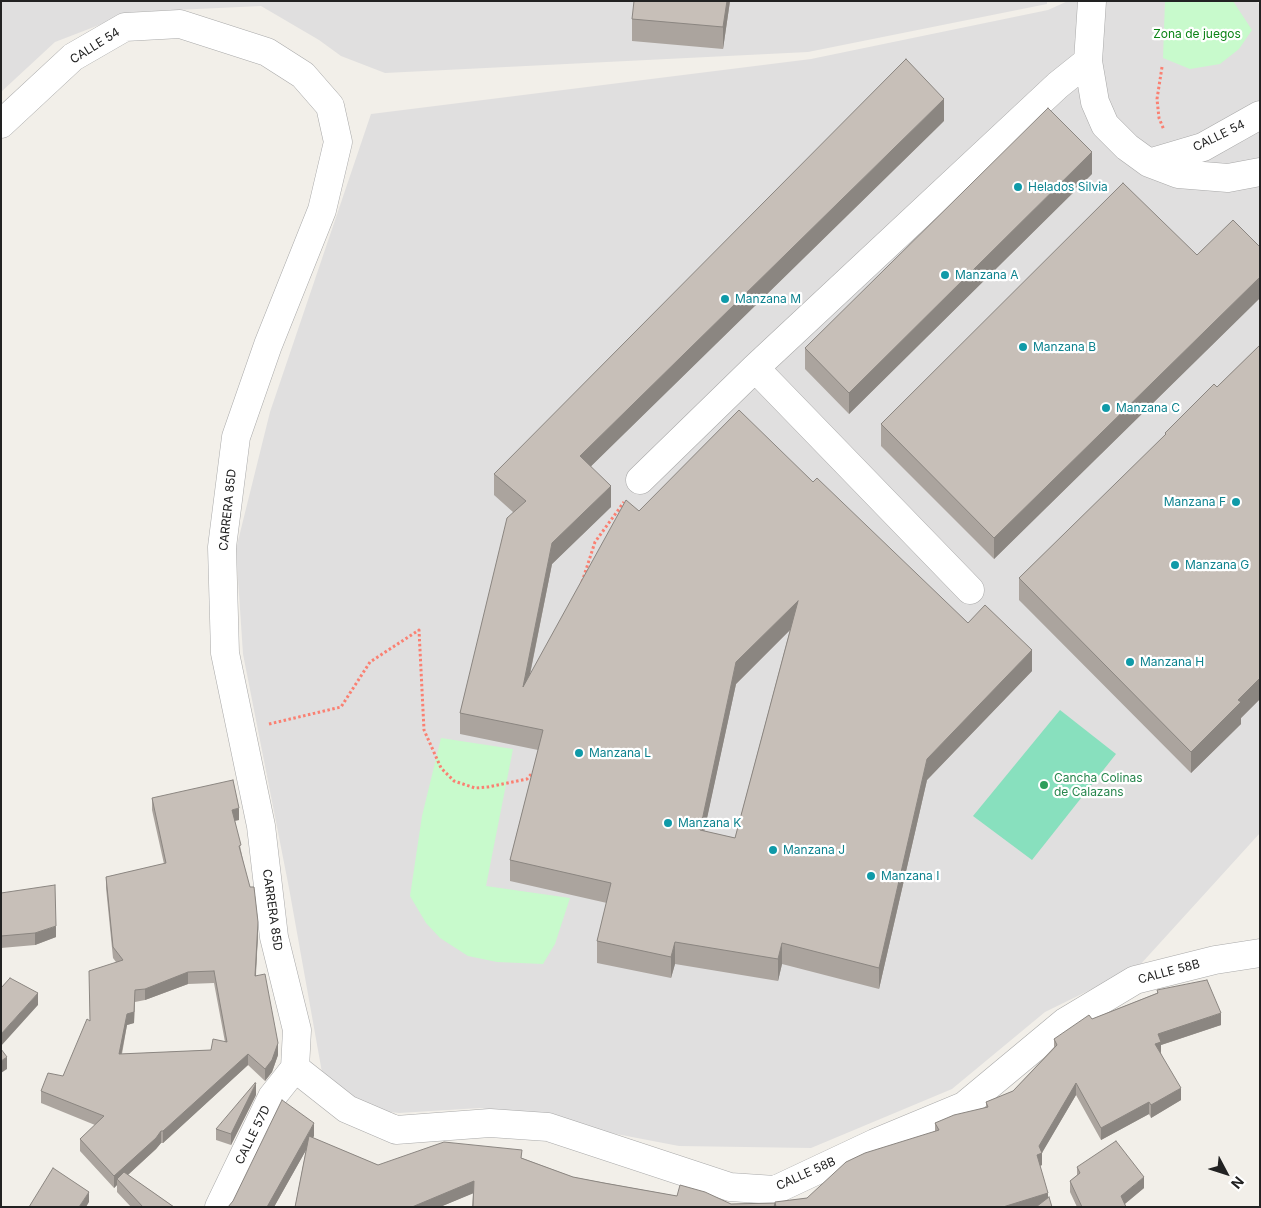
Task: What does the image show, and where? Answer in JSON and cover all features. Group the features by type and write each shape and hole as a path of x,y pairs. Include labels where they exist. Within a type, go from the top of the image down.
{"street":[{"path":"1092,1 1088,61 1095,102 1105,125 1127,147 1149,163 1178,174 1228,178 1260,172"},
{"name":"CALLE 54","path":"1,124 73,57 125,27 180,24 267,52"},
{"name":"CARRERA 85D","path":"267,52 303,75 330,106 338,142 322,210 268,345 236,437 222,547 225,653 261,826 274,937 297,1030 295,1068"},
{"path":"640,480 755,368 1058,85 1088,61"},
{"name":"CALLE 54","path":"1149,163 1203,146 1260,115"},
{"path":"755,368 970,590"},
{"name":"CALLE 58B","path":"295,1068 347,1109 396,1130 490,1123 548,1127 730,1187 775,1190 875,1143 964,1106 1065,1022 1136,980 1215,960 1260,953"},
{"name":"CALLE 57D","path":"219,1207 272,1097 295,1068"}],"path":[{"path":"1162,67 1156,99 1159,118 1180,154"},
{"path":"581,584 595,542 640,480"},
{"path":"241,730 341,707 370,662 419,630 424,730 441,768 454,781 475,788 527,780 534,771"}],"shaded area":[{"path":"1,1 1047,1 1047,4 808,52 385,73 341,56 319,40 261,6 133,12 55,42 1,92"},
{"path":"1068,1 1256,1 1260,5 1260,833 1139,966 1045,1012 952,1089 811,1148 679,1146 480,1108 399,1113 364,1109 323,1078 289,888 243,654 236,549 270,412 371,114 811,59 1048,10"}],"green space":[{"name":"Zona de juegos","path":"1165,1 1233,1 1252,30 1239,49 1220,64 1190,69 1163,58"},
{"name":"Cancha Colinas de Calazans","path":"1060,710 1116,754 1032,860 973,816"},
{"path":"441,738 513,749 486,886 570,898 555,944 543,964 497,962 468,956 440,938 426,923 410,896 422,816"}],"building":[{"path":"634,1 727,1 723,27 632,19"},
{"path":"906,59 944,99 580,456 611,486 552,543 523,687 626,500 639,511 739,410 813,482 817,478 968,623 985,605 1032,650 927,759 879,968 782,943 778,959 675,942 671,957 597,941 611,883 510,860 543,730 460,713 507,518 526,501 494,474","holes":["798,601 735,838 700,830 736,662"]},
{"name":"Manzana A","path":"1048,108 1092,152 849,393 805,348"},
{"path":"1123,183 1197,255 1233,220 1260,247 1260,277 994,538 881,424"},
{"path":"1260,345 1260,678 1238,700 1241,702 1191,752 1019,578 1166,434 1214,384 1217,387"},
{"path":"233,780 239,808 232,810 250,887 254,887 258,922 255,976 265,974 278,1043 272,1060 265,1069 248,1054 161,1131 156,1138 114,1176 80,1139 104,1116 41,1091 48,1073 63,1076 87,1019 90,1021 89,971 123,960 113,947 106,877 166,863 152,798","holes":["214,971 227,1042 213,1039 211,1050 119,1054 127,1014 134,1012 135,990 145,989 188,972"]},
{"path":"55,885 56,926 35,933 1,936 1,893"},
{"path":"10,978 38,993 1,1034 1,988"},
{"path":"1207,980 1221,1013 1158,1034 1161,1042 1155,1044 1181,1088 1151,1105 1149,1102 1101,1128 1076,1083 1039,1146 1042,1153 1037,1155 1048,1193 1003,1207 776,1207 775,1202 807,1198 846,1162 865,1153 939,1130 935,1123 954,1115 988,1107 986,1102 1013,1091 1057,1045 1054,1039 1089,1015 1092,1019 1158,993 1157,990"},
{"path":"1,1049 7,1057 1,1061"},
{"path":"255,1083 231,1134 216,1129"},
{"path":"282,1100 314,1123 267,1207 228,1207 233,1201"},
{"path":"309,1136 378,1165 444,1142 522,1150 521,1158 573,1177 604,1183 677,1196 680,1185 705,1192 731,1204 775,1203 774,1207 473,1207 474,1181 412,1207 295,1207"},
{"path":"1116,1141 1144,1177 1121,1196 1126,1207 1082,1207 1070,1181 1080,1173 1077,1167"},
{"path":"53,1168 89,1192 79,1207 29,1207"},
{"path":"124,1172 174,1207 143,1207 117,1179"},
{"path":"1049,1197 1052,1207 1036,1207"}],"place":[{"name":"Helados Silvia","path":"1018,187"},
{"name":"Manzana A","path":"945,275"},
{"name":"Manzana M","path":"725,299"},
{"name":"Manzana B","path":"1023,347"},
{"name":"Manzana C","path":"1106,408"},
{"name":"Manzana F","path":"1236,502"},
{"name":"Manzana G","path":"1175,565"},
{"name":"Manzana H","path":"1130,662"},
{"name":"Manzana L","path":"579,753"},
{"name":"Cancha Colinas de Calazans","path":"1044,785"},
{"name":"Manzana K","path":"668,823"},
{"name":"Manzana J","path":"773,850"},
{"name":"Manzana I","path":"871,876"}]}
